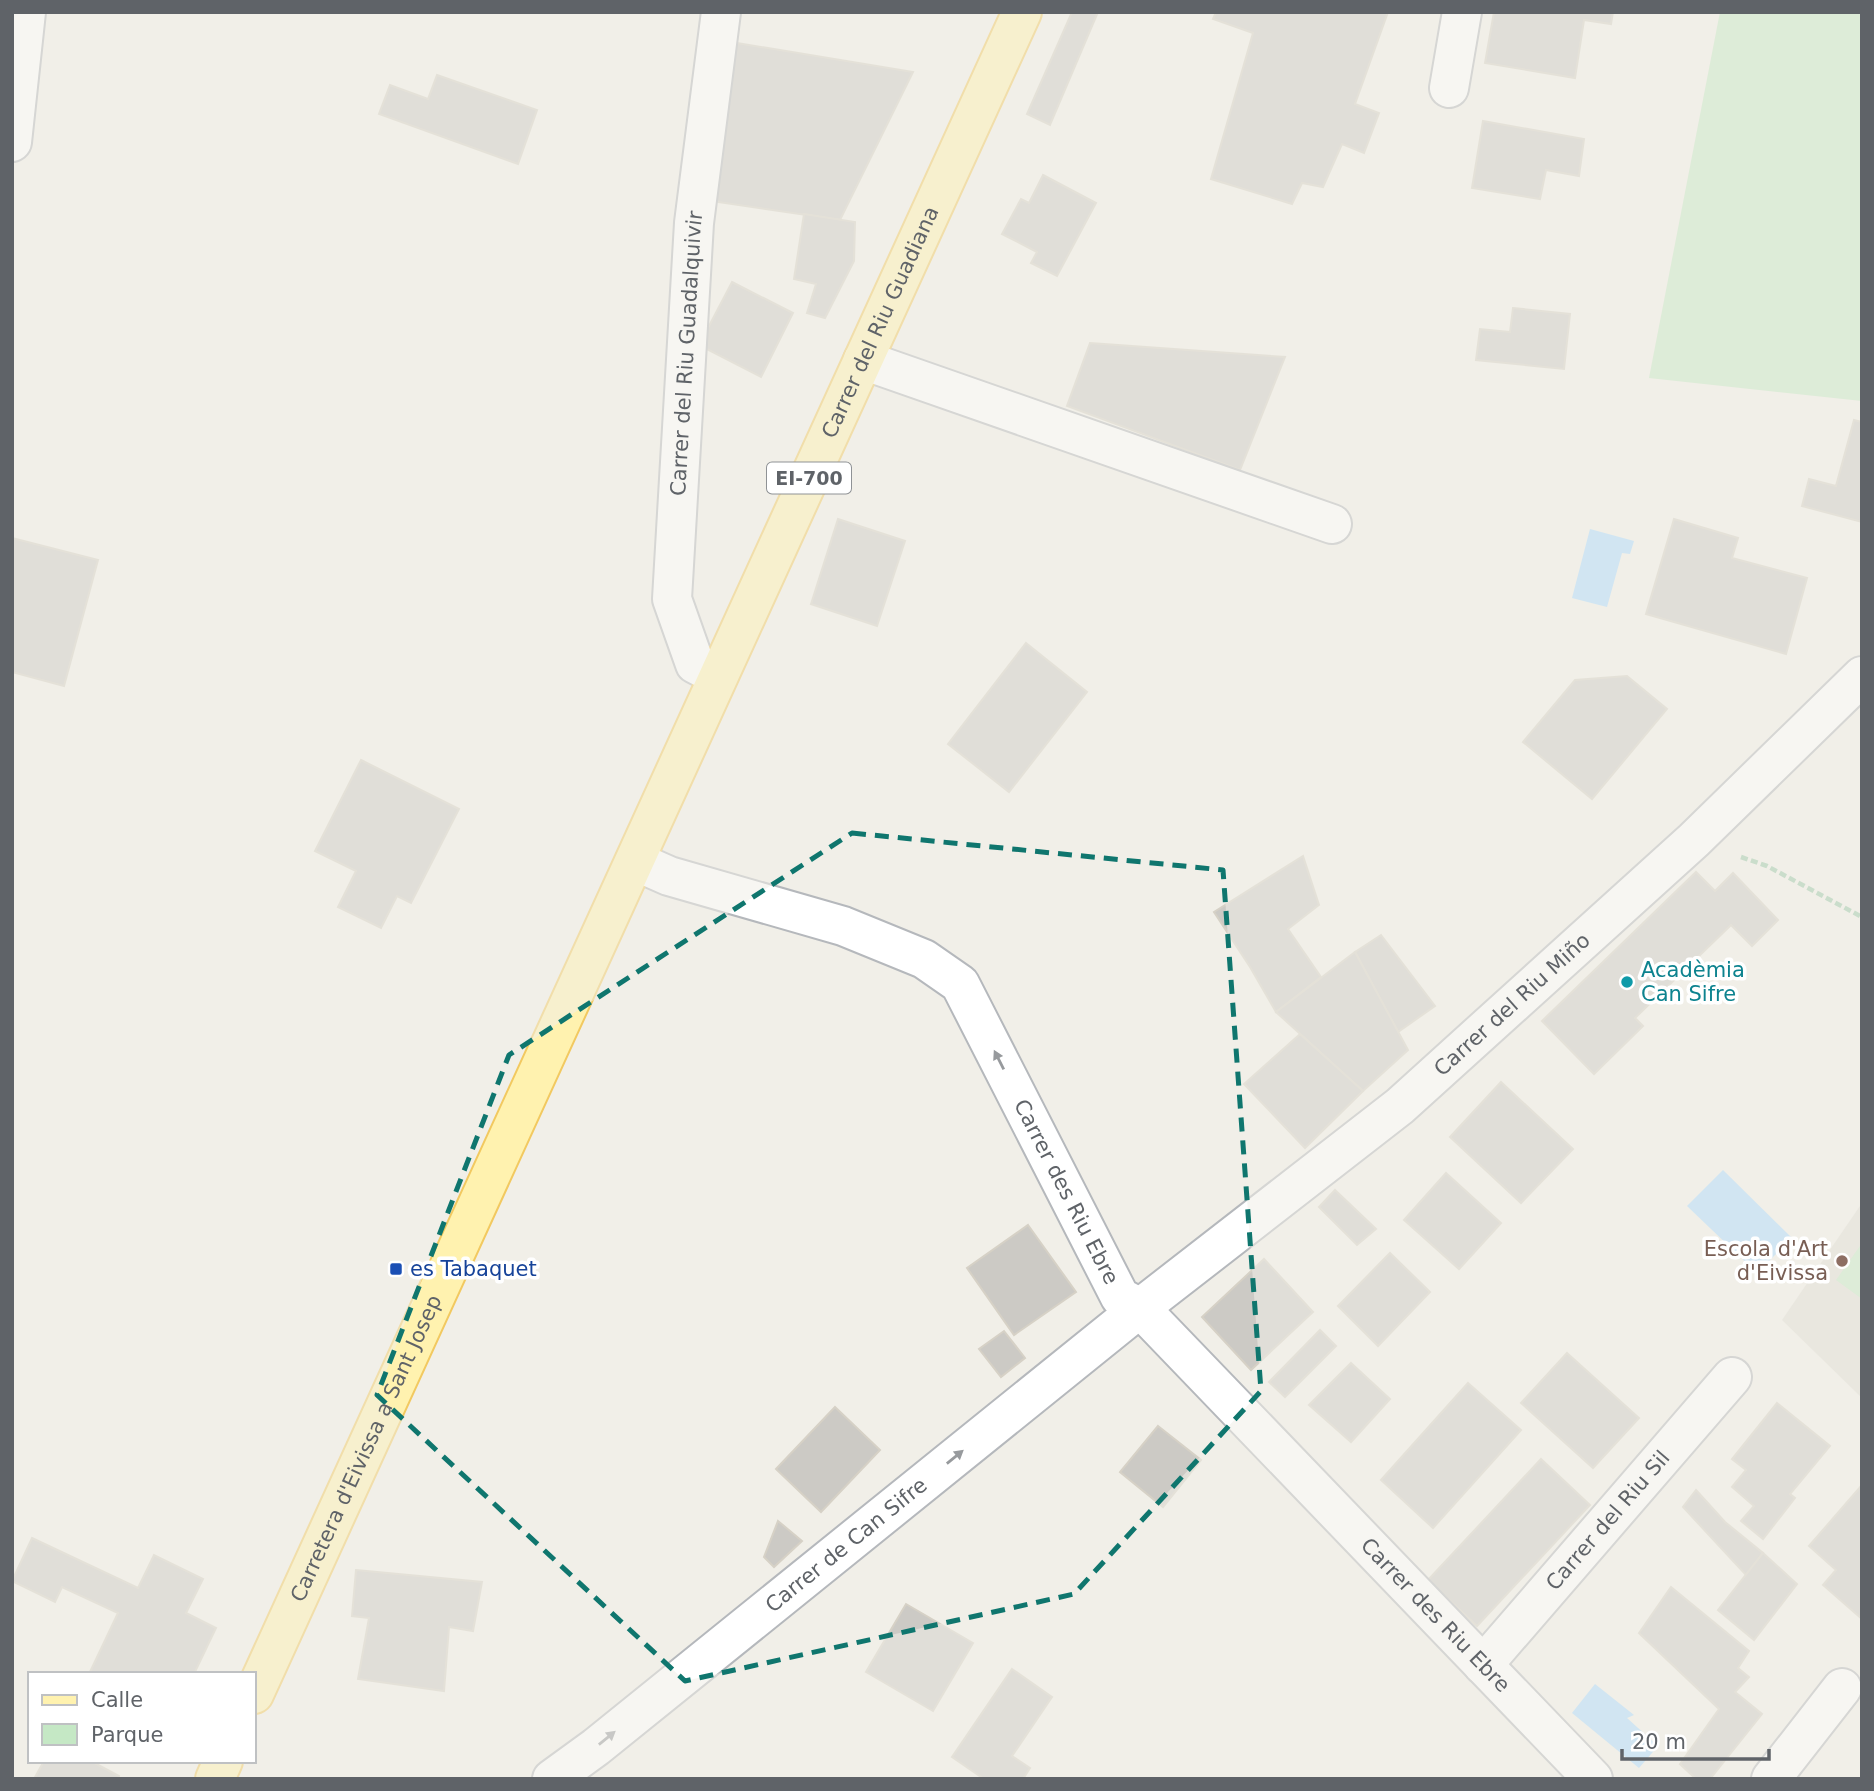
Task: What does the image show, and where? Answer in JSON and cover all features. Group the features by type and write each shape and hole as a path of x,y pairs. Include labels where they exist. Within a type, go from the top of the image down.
{"main road":[{"name":"Carrer del Riu Guadiana","path":"635,861 1022,12"},
{"name":"Carretera d'Eivissa a Sant Josep","path":"256,1690 635,861"},
{"path":"215,1779 222,1763"}],"street":[{"path":"12,142 26,12"},
{"name":"Carrer del Riu Guadalquivir","path":"718,676 695,664 672,599 694,223 721,12"},
{"path":"1450,88 1462,12"},
{"path":"863,360 1332,524"},
{"name":"Carrer del Riu Miño","path":"1140,1308 1400,1107 1694,840 1862,676"},
{"name":"Carrer des Riu Ebre","path":"635,861 669,876 843,926 925,959 960,984 1120,1297 1140,1308 1593,1779"},
{"name":"Carrer de Can Sifre","path":"552,1779 596,1747 1140,1308"},
{"name":"Carrer del Riu Sil","path":"1483,1665 1732,1377"},
{"path":"1771,1779 1842,1688"}],"path":[{"path":"1694,840 1767,866 1862,917"}],"highlighted area":[{"path":"852,833 1223,870 1261,1391 1074,1594 685,1681 377,1395 509,1055"}],"shaded area":[{"name":"Escola d'Art d'Eivissa","path":"1862,1203 1862,1398 1782,1320"}],"green space":[{"path":"1720,12 1862,12 1862,401 1649,378"},
{"path":"1862,1243 1862,1299 1836,1280"}],"water":[{"path":"1590,529 1634,541 1630,554 1622,553 1607,607 1572,598"},
{"path":"1723,1170 1792,1238 1757,1273 1687,1206"},
{"path":"1595,1684 1634,1715 1627,1718 1658,1746 1639,1768 1572,1713"}],"building":[{"path":"1072,12 1098,12 1050,125 1027,114"},
{"path":"1216,12 1388,12 1355,104 1379,113 1364,153 1342,144 1323,187 1302,183 1292,204 1211,179 1253,33 1213,19"},
{"path":"1494,12 1613,12 1611,24 1584,20 1575,78 1485,63"},
{"path":"731,42 913,72 840,220 711,201"},
{"path":"437,75 537,110 518,164 379,114 390,85 428,99"},
{"path":"1483,121 1584,139 1579,176 1546,170 1540,199 1472,188"},
{"path":"1043,175 1096,203 1057,276 1031,263 1037,252 1002,234 1021,199 1029,203"},
{"path":"804,214 855,222 854,261 825,318 807,313 816,284 794,279"},
{"path":"732,282 793,313 761,377 699,345"},
{"path":"1513,308 1570,314 1564,369 1476,360 1480,329 1510,332"},
{"path":"1090,343 1285,357 1240,470 1067,406"},
{"path":"1854,420 1862,422 1862,522 1802,506 1809,479 1836,486"},
{"path":"838,519 905,541 877,626 811,604"},
{"path":"1674,519 1738,538 1732,558 1807,578 1786,654 1646,614"},
{"path":"12,538 98,560 64,686 12,672"},
{"path":"1026,643 1087,692 1009,792 948,744"},
{"path":"1627,676 1667,709 1592,799 1523,742 1575,680"},
{"path":"361,760 459,809 411,903 397,896 381,928 338,907 356,871 315,851"},
{"path":"1303,856 1319,905 1288,929 1321,977 1276,1012 1214,912"},
{"name":"Acadèmia Can Sifre","path":"1696,872 1715,891 1733,873 1778,920 1752,946 1731,925 1635,1018 1643,1026 1594,1074 1542,1021"},
{"path":"1381,935 1435,1006 1398,1032 1355,952"},
{"path":"1355,952 1408,1050 1363,1091 1276,1012"},
{"path":"1300,1034 1363,1091 1305,1148 1244,1084"},
{"path":"1501,1082 1573,1149 1521,1203 1450,1137"},
{"path":"1446,1173 1501,1223 1459,1269 1404,1220"},
{"path":"1335,1190 1376,1229 1357,1245 1319,1207"},
{"path":"1028,1225 1076,1292 1014,1335 967,1268"},
{"path":"1390,1253 1430,1292 1378,1346 1338,1306"},
{"path":"1264,1259 1313,1312 1251,1370 1202,1317"},
{"path":"1320,1330 1336,1346 1285,1397 1269,1382"},
{"path":"1004,1331 1025,1358 1001,1377 979,1349"},
{"path":"1567,1353 1639,1418 1593,1468 1521,1403"},
{"path":"1351,1363 1390,1399 1351,1442 1309,1405"},
{"path":"1468,1383 1521,1430 1433,1528 1381,1480"},
{"path":"1777,1403 1830,1446 1790,1494 1795,1498 1763,1539 1741,1521 1754,1506 1732,1487 1746,1470 1732,1459"},
{"path":"835,1407 880,1450 821,1512 776,1469"},
{"path":"1158,1426 1201,1460 1163,1507 1120,1472"},
{"path":"1541,1459 1590,1505 1477,1626 1428,1580"},
{"path":"1862,1485 1862,1619 1823,1585 1836,1570 1809,1546"},
{"path":"1696,1490 1725,1522 1763,1553 1746,1575 1683,1507"},
{"path":"778,1521 802,1541 774,1567 764,1557"},
{"path":"32,1538 138,1588 154,1555 203,1579 186,1613 216,1628 195,1672 90,1672 118,1613 62,1587 55,1602 12,1581"},
{"path":"1763,1553 1797,1584 1754,1640 1718,1610"},
{"path":"356,1570 482,1582 473,1631 449,1627 444,1691 358,1679 369,1618 352,1616"},
{"path":"1671,1587 1749,1651 1738,1668 1749,1677 1735,1692 1762,1714 1710,1779 1696,1779 1680,1764 1719,1709 1639,1633"},
{"path":"906,1604 973,1643 933,1711 866,1672"},
{"path":"1012,1669 1052,1697 1012,1756 1030,1768 1023,1779 984,1779 952,1757"},
{"path":"43,1763 95,1763 119,1776 118,1779 34,1779"}],"place":[{"name":"Acadèmia Can Sifre","path":"1627,982"},
{"name":"Escola d'Art d'Eivissa","path":"1842,1261"},
{"name":"es Tabaquet","path":"396,1269"}]}
